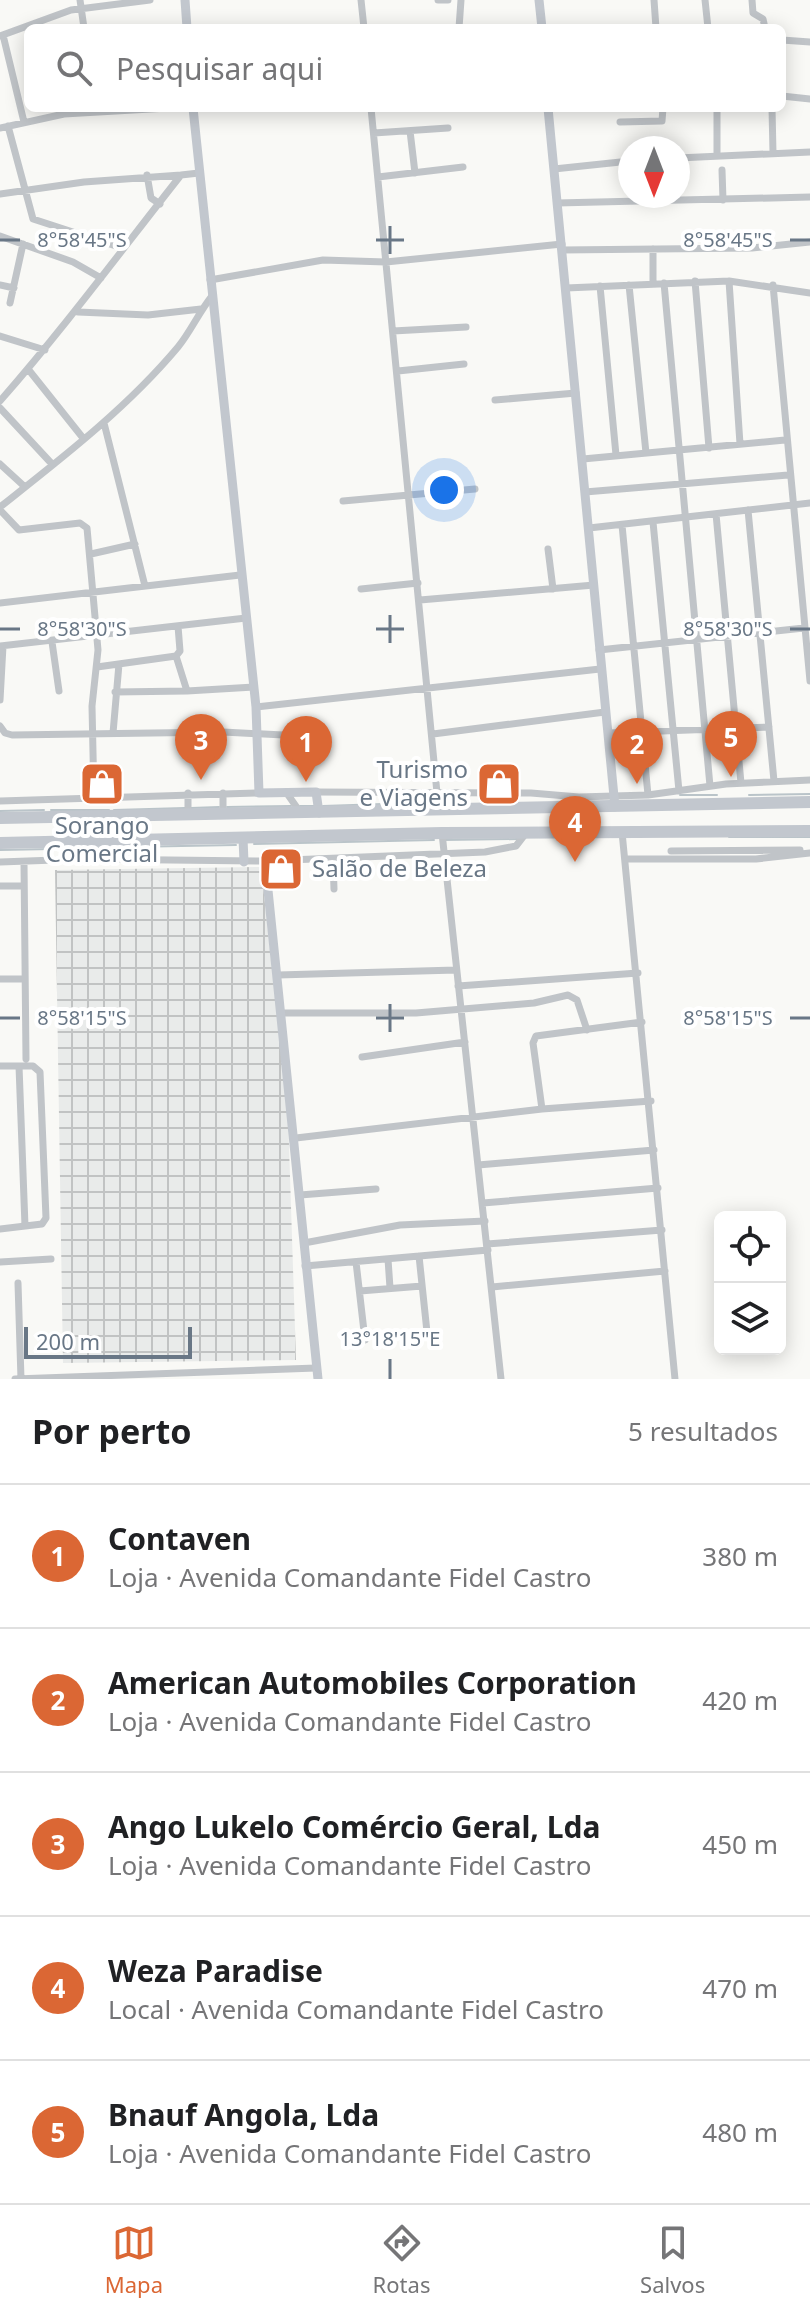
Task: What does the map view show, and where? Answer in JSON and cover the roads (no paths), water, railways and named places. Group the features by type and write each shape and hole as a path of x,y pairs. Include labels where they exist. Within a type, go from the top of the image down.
{"highway":[{"path":"0,818 526,809 614,802 810,802"},
{"path":"0,843 442,833 810,831"}],"street":[{"path":"80,0 83,24"},
{"path":"45,24 81,9 150,0"},
{"path":"185,0 187,24"},
{"path":"361,0 364,24"},
{"path":"438,0 448,0"},
{"path":"459,24 461,0"},
{"path":"539,0 542,24"},
{"path":"654,0 656,24"},
{"path":"705,0 708,24"},
{"path":"752,0 753,13 763,19 764,24"},
{"path":"24,29 1,35 24,122"},
{"path":"786,40 810,42"},
{"path":"786,96 810,99"},
{"path":"59,112 4,127 33,219 122,248"},
{"path":"193,112 256,707 259,793"},
{"path":"371,112 437,793"},
{"path":"548,112 614,802"},
{"path":"620,122 662,121 663,112"},
{"path":"717,112 717,155"},
{"path":"772,112 773,153"},
{"path":"374,133 448,128"},
{"path":"410,131 415,173"},
{"path":"690,157 810,152"},
{"path":"554,169 618,162"},
{"path":"378,177 463,167"},
{"path":"722,170 723,200"},
{"path":"0,194 147,175 199,173"},
{"path":"147,175 151,198 160,204"},
{"path":"0,401 78,312 122,248 181,175"},
{"path":"557,203 810,197"},
{"path":"0,236 73,262 101,278"},
{"path":"210,280 323,260 386,262 562,247 761,248 810,242"},
{"path":"10,303 23,244"},
{"path":"653,249 653,284"},
{"path":"695,281 709,448"},
{"path":"566,288 729,281 773,285 810,293"},
{"path":"729,281 740,444"},
{"path":"664,283 710,786"},
{"path":"0,285 14,288"},
{"path":"629,285 646,453"},
{"path":"773,285 788,475 806,616 804,628 810,681"},
{"path":"600,286 616,455"},
{"path":"94,798 92,706 97,637 91,554 85,525 19,530 0,508 104,423 177,347 212,296"},
{"path":"78,312 148,315 201,309"},
{"path":"393,331 466,327"},
{"path":"0,336 45,350"},
{"path":"398,371 464,364"},
{"path":"28,369 83,438"},
{"path":"495,400 576,393"},
{"path":"0,408 52,464"},
{"path":"104,423 145,586"},
{"path":"583,459 785,440"},
{"path":"0,464 25,487"},
{"path":"585,492 788,475"},
{"path":"343,501 475,489"},
{"path":"589,528 810,503"},
{"path":"748,510 774,781"},
{"path":"716,514 736,728 736,783 732,804"},
{"path":"653,522 679,791"},
{"path":"622,525 648,795"},
{"path":"91,554 135,544"},
{"path":"548,549 553,589"},
{"path":"0,603 240,575"},
{"path":"361,589 418,583"},
{"path":"420,600 594,585"},
{"path":"0,700 2,646 246,618"},
{"path":"97,667 176,656 180,651 178,626"},
{"path":"599,650 804,628"},
{"path":"52,642 59,691"},
{"path":"176,656 187,691"},
{"path":"113,733 119,664"},
{"path":"256,707 600,669"},
{"path":"115,692 254,687"},
{"path":"433,734 605,712"},
{"path":"0,726 5,733 12,735 303,736"},
{"path":"608,733 769,727"},
{"path":"0,801 188,793 316,792 508,793 614,802 736,783 810,780"},
{"path":"286,792 301,813"},
{"path":"316,792 319,813"},
{"path":"188,793 188,815"},
{"path":"223,793 223,815"},
{"path":"475,793 475,810"},
{"path":"498,793 498,809"},
{"path":"508,793 519,798 526,809"},
{"path":"388,794 389,811"},
{"path":"111,797 111,816"},
{"path":"48,801 48,817"},
{"path":"622,831 651,1101 675,1379"},
{"path":"0,862 83,859 244,862 485,852 516,846 527,832"},
{"path":"442,833 501,1379"},
{"path":"485,852 494,833"},
{"path":"500,850 510,833"},
{"path":"243,838 244,862"},
{"path":"625,859 756,859 810,850"},
{"path":"671,851 810,850"},
{"path":"333,859 334,889"},
{"path":"18,1283 18,1379 317,1374 296,1138 265,861"},
{"path":"24,862 26,1059"},
{"path":"0,886 24,886"},
{"path":"278,975 456,970"},
{"path":"458,986 638,973"},
{"path":"0,979 25,979"},
{"path":"547,981 549,997"},
{"path":"282,1013 460,1010 534,1003 549,997 575,998 587,1030"},
{"path":"542,1109 534,1039 542,1034 642,1022"},
{"path":"362,1057 465,1042"},
{"path":"0,1066 39,1067 46,1218 42,1224 0,1229"},
{"path":"19,1066 25,1226"},
{"path":"296,1138 542,1109 651,1101"},
{"path":"478,1165 654,1150"},
{"path":"483,1203 658,1188"},
{"path":"300,1195 376,1189"},
{"path":"304,1243 400,1225 485,1221"},
{"path":"305,1266 662,1230"},
{"path":"419,1256 427,1332"},
{"path":"0,1262 51,1259"},
{"path":"388,1259 390,1288"},
{"path":"356,1262 365,1340"},
{"path":"492,1287 665,1271"},
{"path":"360,1291 422,1286"}],"waterway":[{"path":"749,795 810,794"},
{"path":"680,795 717,795"},
{"path":"323,806 383,804"},
{"path":"394,804 417,804"},
{"path":"227,807 291,806"},
{"path":"300,806 314,806"},
{"path":"191,808 219,807"},
{"path":"114,810 185,808"},
{"path":"0,811 44,810"},
{"path":"51,810 109,810"},
{"path":"729,837 810,837"},
{"path":"444,840 518,839"},
{"path":"254,844 434,840"},
{"path":"73,848 236,845"},
{"path":"0,850 52,849"}],"place":[{"name":"Bnauf Angola, Lda","path":"731,777"},
{"name":"Ango Lukelo Comércio Geral, Lda","path":"201,780"},
{"name":"Contaven","path":"306,782"},
{"name":"Sorango Comercial","path":"102,784"},
{"name":"Turismo e Viagens","path":"499,784"},
{"name":"American Automobiles Corporation","path":"637,784"},
{"name":"Weza Paradise","path":"575,862"},
{"name":"Salão de Beleza","path":"281,869"}]}
